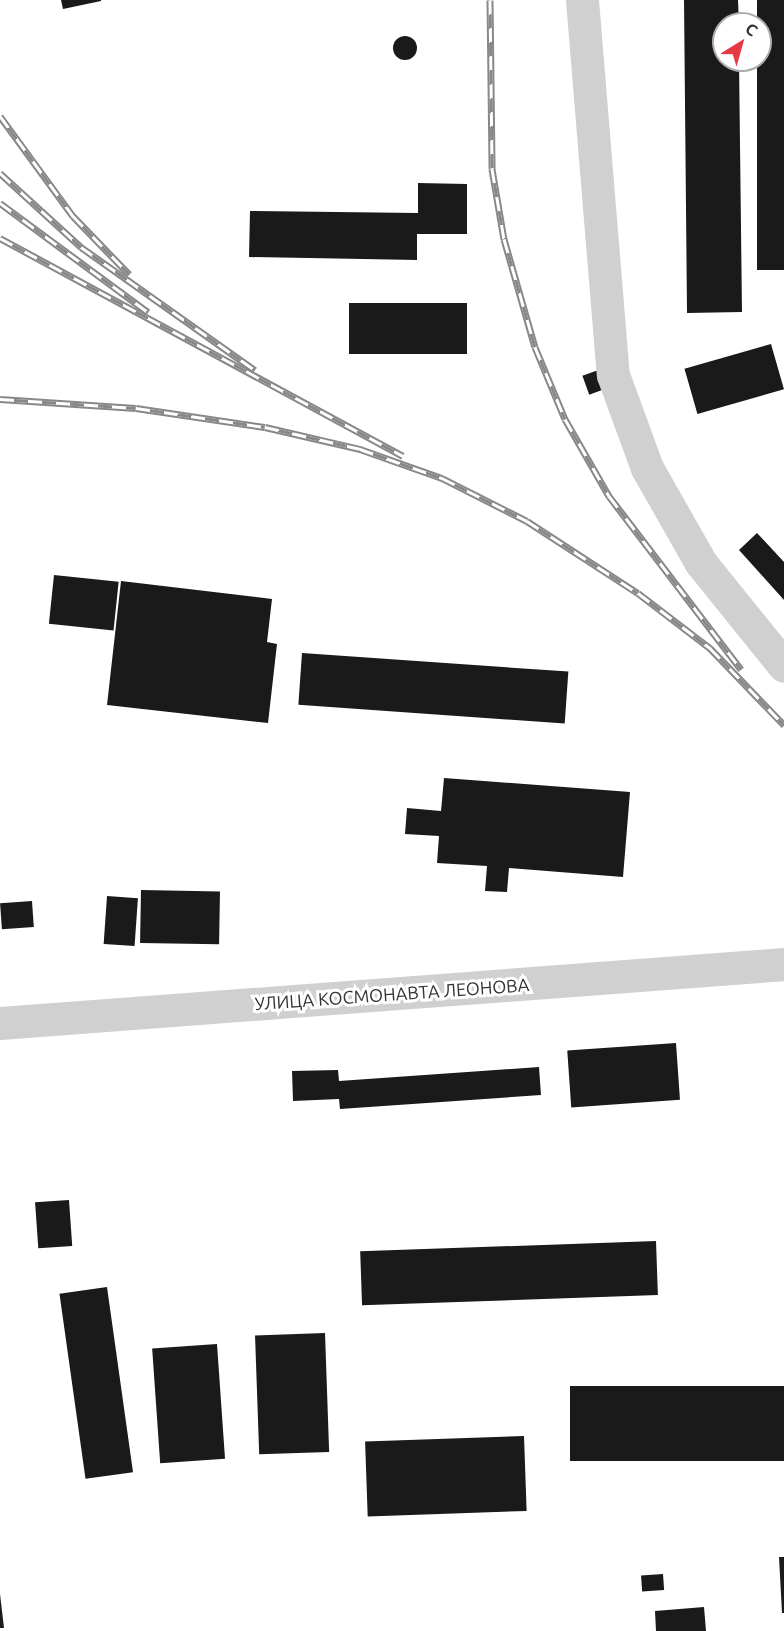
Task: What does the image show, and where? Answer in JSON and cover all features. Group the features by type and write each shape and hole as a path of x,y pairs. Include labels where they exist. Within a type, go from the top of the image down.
{"street":[{"path":"582,0 613,375 647,468 700,563 784,666"},
{"name":"УЛИЦА КОСМОНАВТА ЛЕОНОВА","path":"0,1023 784,964"}],"building":[{"path":"61,0 101,0 101,1 63,9"},
{"path":"684,0 738,0 738,12 712,12 712,72 739,72 742,312 687,313"},
{"path":"757,0 784,0 784,270 757,270 757,72 772,72 772,12 757,12"},
{"path":"405,36 410,37 416,43 416,53 410,59 405,60 400,59 394,53 393,48 394,43 400,37"},
{"path":"418,183 467,184 467,234 417,234 417,260 249,257 250,211 418,213"},
{"path":"349,303 467,303 467,354 349,354"},
{"path":"771,344 784,389 697,414 684,369"},
{"path":"604,368 611,387 589,395 582,376"},
{"path":"757,533 784,562 784,600 739,550"},
{"path":"54,575 119,582 114,631 49,624"},
{"path":"121,581 272,599 267,642 277,644 268,723 107,705"},
{"path":"302,653 568,672 565,723 298,705"},
{"path":"444,778 630,792 623,877 509,868 507,892 485,891 487,866 437,863 439,836 405,834 407,808 441,811"},
{"path":"141,890 220,891 219,944 140,943"},
{"path":"107,896 138,898 135,946 104,944"},
{"path":"32,901 34,927 2,929 0,903"},
{"path":"676,1043 680,1100 571,1107 567,1051"},
{"path":"539,1067 541,1095 340,1109 339,1099 293,1101 292,1071 338,1070 339,1081"},
{"path":"69,1200 72,1246 38,1248 35,1202"},
{"path":"656,1241 658,1295 362,1305 360,1251"},
{"path":"107,1287 133,1472 85,1479 59,1294"},
{"path":"325,1333 329,1452 259,1454 255,1335"},
{"path":"217,1344 225,1459 160,1463 152,1349"},
{"path":"570,1386 784,1386 784,1461 570,1461"},
{"path":"524,1436 527,1511 368,1517 365,1442"},
{"path":"779,1557 784,1557 784,1613 782,1613"},
{"path":"663,1574 664,1590 642,1591 641,1576"},
{"path":"0,1594 4,1628 0,1628"},
{"path":"704,1607 706,1631 656,1631 655,1611"}],"railway":[{"path":"490,0 492,169 504,239 535,347 565,419 609,496 741,669"},
{"path":"0,116 73,216 129,274"},
{"path":"0,173 81,247 255,370"},
{"path":"0,203 148,312"},
{"path":"0,238 403,456"},
{"path":"0,399 136,408 265,427 360,449 442,478 527,521 638,593 710,648 784,725"}]}
